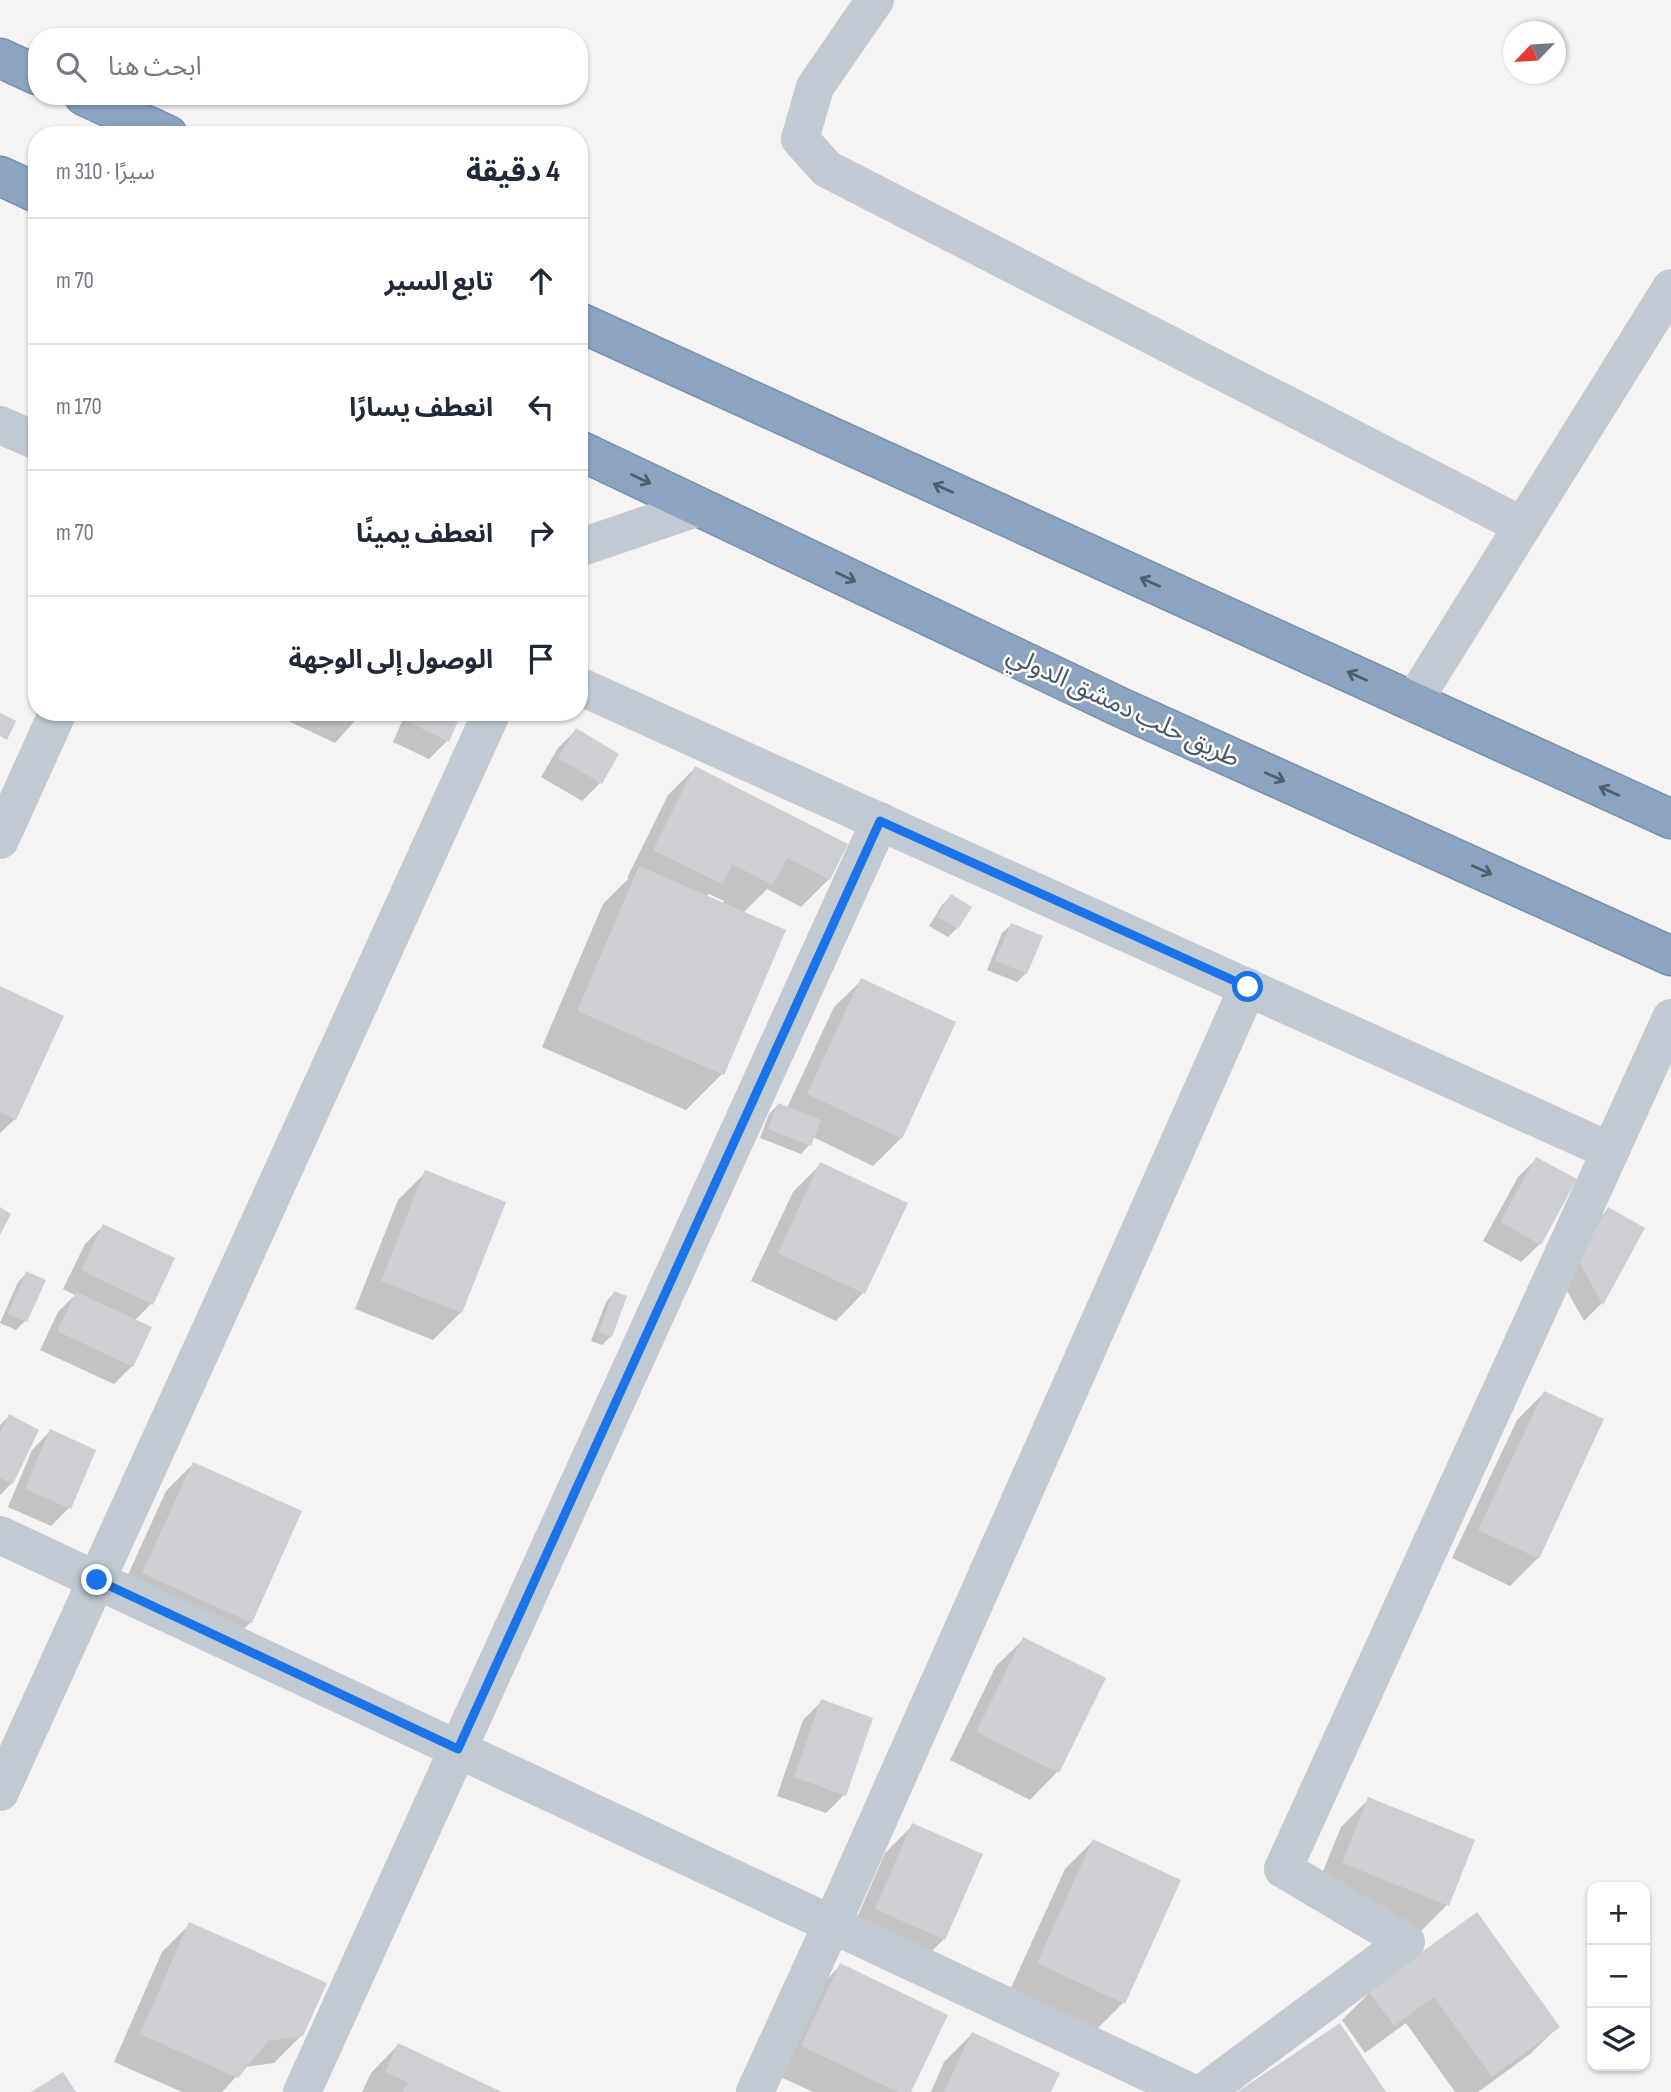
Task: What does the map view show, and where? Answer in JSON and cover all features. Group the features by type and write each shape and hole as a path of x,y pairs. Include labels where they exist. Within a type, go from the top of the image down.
{"highway":[{"path":"0,58 28,71"},
{"path":"104,105 149,126"},
{"path":"0,176 28,189"},
{"path":"588,326 1671,819"},
{"name":"طريق حلب دمشق الدولي","path":"588,454 1122,708 1671,956"}],"street":[{"path":"875,0 815,87 803,126 800,139 827,169 1523,526"},
{"path":"1413,702 1671,288"},
{"path":"0,425 28,437"},
{"path":"588,545 699,507"},
{"path":"588,690 1611,1151"},
{"path":"0,840 54,721"},
{"path":"0,1792 488,721"},
{"path":"302,2092 880,821"},
{"path":"755,2092 1248,987"},
{"path":"1204,2092 1406,1942 1283,1869 1671,1018"},
{"path":"0,1535 1190,2092"}],"building":[{"path":"0,713 16,721 7,740 0,736"},
{"path":"411,721 458,721 449,742 410,723"},
{"path":"576,728 619,754 602,784 558,758"},
{"path":"695,766 848,844 830,880 787,858 773,885 732,864 722,884 653,850"},
{"path":"639,866 786,930 724,1075 577,1011"},
{"path":"951,894 972,907 958,929 937,916"},
{"path":"1011,923 1043,936 1027,974 995,961"},
{"path":"861,978 956,1022 902,1139 807,1094"},
{"path":"0,986 64,1016 16,1120 0,1112"},
{"path":"778,1103 821,1120 811,1146 768,1129"},
{"path":"1536,1157 1577,1179 1541,1245 1500,1222"},
{"path":"820,1162 908,1203 865,1294 778,1253"},
{"path":"425,1170 506,1202 462,1313 381,1281"},
{"path":"0,1207 11,1214 0,1235"},
{"path":"1608,1207 1645,1228 1603,1305 1578,1260"},
{"path":"103,1224 175,1258 153,1305 81,1270"},
{"path":"26,1271 46,1280 27,1322 8,1314"},
{"path":"614,1291 627,1296 612,1337 599,1332"},
{"path":"76,1292 152,1327 133,1367 57,1331"},
{"path":"1544,1391 1604,1419 1539,1559 1478,1530"},
{"path":"9,1414 39,1430 13,1484 0,1478 0,1433"},
{"path":"50,1429 96,1450 71,1509 25,1489"},
{"path":"193,1462 302,1511 252,1623 142,1573"},
{"path":"1023,1637 1106,1678 1059,1773 976,1732"},
{"path":"821,1699 873,1718 846,1796 794,1777"},
{"path":"1368,1797 1475,1840 1449,1906 1342,1863"},
{"path":"912,1823 983,1854 945,1940 875,1909"},
{"path":"1093,1839 1181,1880 1125,2004 1037,1963"},
{"path":"1477,1912 1560,2027 1492,2077 1434,1997 1394,2026 1368,1991"},
{"path":"189,1922 327,1983 303,2036 268,2041 238,2078 140,2034"},
{"path":"840,1963 948,2015 911,2092 898,2092 801,2046"},
{"path":"1340,2023 1386,2092 1237,2092"},
{"path":"972,2032 1060,2073 1051,2092 944,2092"},
{"path":"398,2043 502,2092 403,2092 408,2082 385,2072"},
{"path":"63,2072 76,2092 31,2092"}],"route":[{"path":"97,1580 458,1749 880,821 1248,987"}]}
